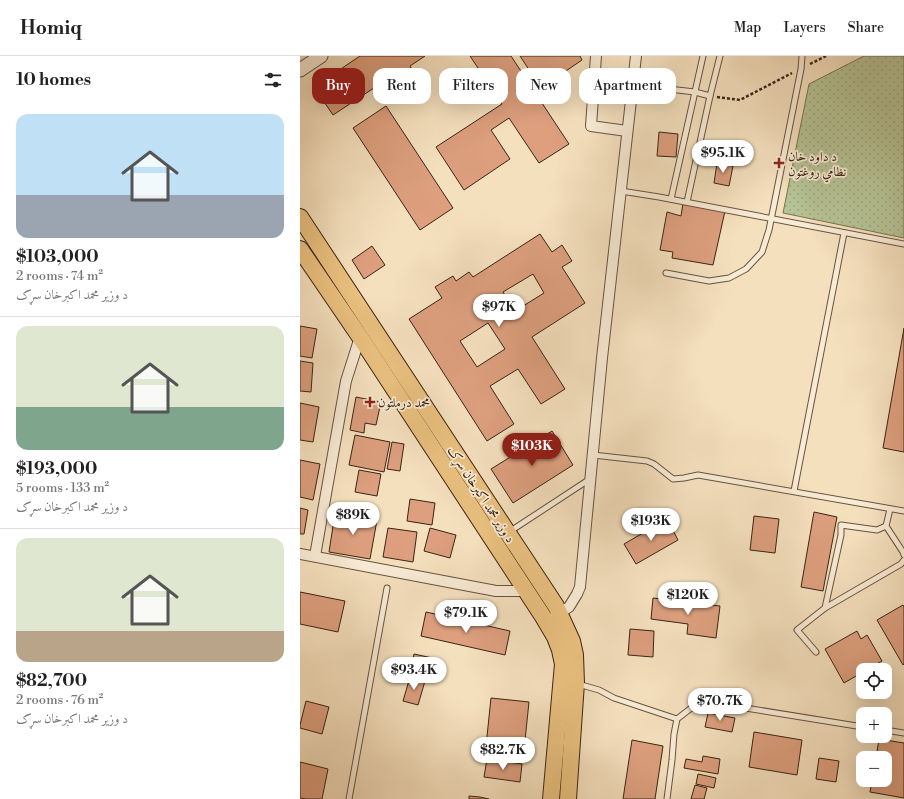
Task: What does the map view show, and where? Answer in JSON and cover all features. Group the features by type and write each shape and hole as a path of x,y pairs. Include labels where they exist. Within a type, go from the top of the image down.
{"main road":[{"name":"د وزیر محمد اکبرخان سړک","path":"300,217 556,606 553,618 555,637 563,664 551,799"},
{"name":"د وزیر محمد اکبرخان سړک","path":"300,249 360,337 526,591 553,618 572,641 575,655 576,683 568,799"}],"street":[{"path":"300,70 321,56"},
{"path":"596,56 591,126 627,131"},
{"path":"634,68 636,56"},
{"path":"553,618 569,607 580,587 602,358 630,104"},
{"path":"315,556 346,381 360,337 372,327"},
{"path":"300,554 496,591 526,591"}],"lane":[{"path":"671,199 703,56"},
{"path":"688,202 710,96 720,56"},
{"path":"666,273 709,281 729,278 746,269 762,252 771,219 801,69 802,56"},
{"path":"676,90 695,92 710,96"},
{"path":"621,191 688,202 904,244"},
{"path":"794,491 844,233"},
{"path":"593,455 647,461 654,464 673,479 698,475 904,511"},
{"path":"507,533 591,478"},
{"path":"890,508 886,526 904,555"},
{"path":"825,608 841,536 841,525 877,530 886,526"},
{"path":"816,652 797,630 825,608 901,564 904,560"},
{"path":"349,799 387,588"},
{"path":"576,683 599,690 614,698 677,720"},
{"path":"667,799 674,734 677,720 690,709 705,704 727,705 856,726"},
{"path":"892,731 904,733"}],"path":[{"path":"710,96 740,100 826,56"}],"green space":[{"path":"864,56 904,56 904,238 783,213 809,84"}],"building":[{"path":"360,56 425,56 410,66 411,68 373,68 373,89 365,94 365,68 342,68"},
{"path":"470,56 511,56 519,68 516,68 516,104 543,104 569,144 539,163 509,118 491,130 510,159 464,190 436,147 502,104 508,104 508,68 478,68"},
{"path":"520,56 580,56 582,60 570,68 528,68"},
{"path":"326,104 350,104 333,115"},
{"path":"386,106 453,208 420,230 353,128"},
{"path":"659,132 678,134 676,157 657,156"},
{"path":"717,163 733,166 729,186 714,183"},
{"path":"683,203 725,211 713,265 672,258 673,252 660,250 667,212 681,216"},
{"path":"540,234 552,252 562,245 572,261 562,267 585,303 532,337 565,389 541,404 518,369 490,386 514,424 487,441 409,319 442,298 435,287 453,276 456,281 469,272 473,277","holes":["533,274 544,293 515,311 503,292","488,323 505,349 477,367 460,341"]},
{"path":"372,246 385,265 364,279 352,260"},
{"path":"300,326 317,329 312,358 300,356"},
{"path":"904,328 904,452 883,448"},
{"path":"300,361 313,363 311,392 300,391"},
{"path":"356,397 381,402 376,425 365,423 364,433 350,430"},
{"path":"300,403 319,407 313,442 300,440"},
{"path":"552,431 573,465 513,503 491,469"},
{"path":"355,435 390,442 384,472 349,465"},
{"path":"392,442 404,444 400,471 387,469"},
{"path":"300,460 320,464 313,500 300,497"},
{"path":"359,470 381,474 377,496 355,492"},
{"path":"410,499 435,503 432,525 407,521"},
{"path":"300,508 308,510 304,534 300,534"},
{"path":"814,512 837,517 823,591 801,587"},
{"path":"335,513 377,520 370,559 329,552"},
{"path":"754,516 779,519 775,553 750,550"},
{"path":"667,519 678,540 636,564 624,544"},
{"path":"388,528 417,532 413,562 383,557"},
{"path":"430,528 456,535 450,558 424,551"},
{"path":"300,592 345,601 338,632 300,624"},
{"path":"653,598 720,606 716,638 687,634 688,624 651,619"},
{"path":"903,605 904,664 903,665 877,620"},
{"path":"426,612 510,631 505,655 421,636"},
{"path":"630,629 654,631 653,657 628,655"},
{"path":"857,631 861,639 867,635 882,661 878,663 856,663 856,676 844,683 825,649"},
{"path":"414,654 437,659 433,675 411,670"},
{"path":"410,677 425,681 418,705 403,701"},
{"path":"491,698 529,702 524,750 486,746"},
{"path":"306,701 329,707 322,734 300,728"},
{"path":"708,713 735,718 732,732 705,727"},
{"path":"754,732 802,740 797,775 749,767"},
{"path":"632,740 663,746 655,799 623,799"},
{"path":"892,741 904,743 904,798 870,792 871,787 892,787 892,751 877,751 878,743 892,743"},
{"path":"703,756 720,759 718,774 684,768 686,759 702,762"},
{"path":"819,758 839,761 836,782 816,779"},
{"path":"487,759 522,764 520,782 484,777"},
{"path":"300,762 328,769 322,799 300,798"},
{"path":"698,774 716,778 714,788 696,784"},
{"path":"695,785 707,788 704,799 691,799"},
{"path":"469,796 480,797 489,799 469,799"}],"place":[{"name":"د داود خان نظامي روغتون","path":"779,163"},
{"name":"محمد درملتون","path":"370,402"}]}
